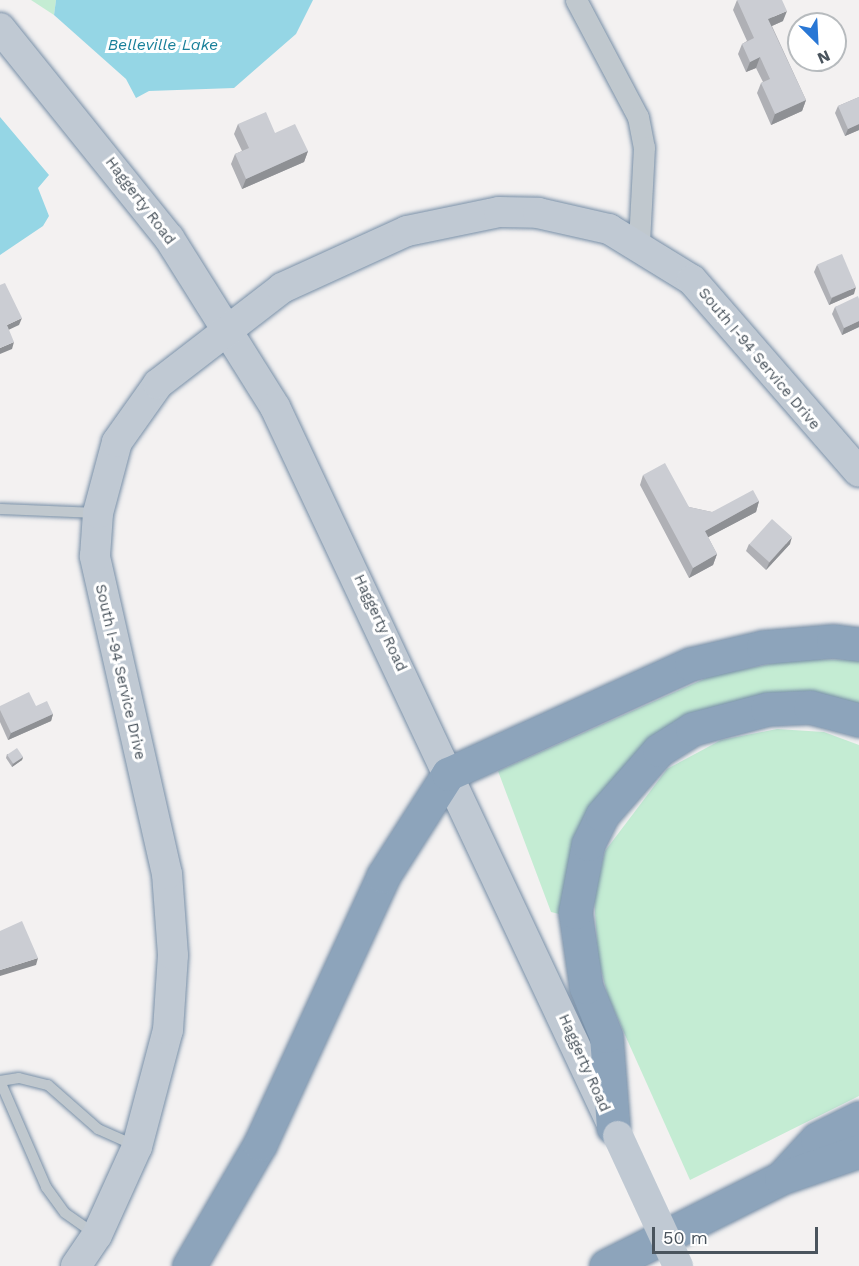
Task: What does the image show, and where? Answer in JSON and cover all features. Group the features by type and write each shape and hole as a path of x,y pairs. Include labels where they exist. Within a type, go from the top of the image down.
{"highway":[{"path":"189,1266 260,1144 383,876 448,774 691,664 763,647 832,641 859,644"},
{"path":"616,1132 606,1036 586,987 575,912 588,843 602,815 659,750 692,729 767,708 810,707 859,720"},
{"path":"781,1178 817,1139 859,1118"},
{"path":"606,1266 781,1178 859,1151"}],"street":[{"path":"576,0 638,117 644,147 639,243"},
{"name":"Haggerty Road","path":"0,28 148,211 228,325 315,487 678,1266"},
{"name":"South I-94 Service Drive","path":"76,1266 97,1235 137,1147 168,1030 173,955 167,874 103,609 95,556 98,513 117,442 158,384 228,325 282,288 407,231 459,218 499,212 549,214 639,243 692,280 859,472"}],"lane":[{"path":"0,509 98,513"},
{"path":"97,1235 65,1213 46,1187 0,1081 19,1078 48,1085 98,1129 137,1147"}],"green space":[{"path":"31,0 56,0 54,15"},
{"path":"796,659 859,660 859,709 679,721 570,858 559,914 551,912 498,771 713,675"},
{"path":"777,729 824,732 859,745 859,1096 690,1180 608,997 598,958 594,897 605,851 667,769 721,740"}],"water":[{"name":"Belleville Lake","path":"56,0 313,0 296,34 234,88 149,91 136,98 126,79 54,15"},
{"path":"0,117 49,175 38,188 49,216 43,226 0,255"}],"building":[{"path":"737,0 782,0 787,11 768,19 787,60 787,72 793,72 806,100 775,114 761,83 770,79 760,57 750,62 742,44 754,38"},
{"path":"859,97 859,124 848,129 838,106"},
{"path":"266,112 275,133 295,124 308,151 246,179 235,154 249,148 238,124"},
{"path":"842,254 856,287 831,298 817,265"},
{"path":"5,283 22,318 7,325 14,342 0,348 0,285"},
{"path":"858,296 859,321 844,328 835,307"},
{"path":"665,463 689,507 712,512 753,490 759,501 705,531 717,554 693,568 643,475"},
{"path":"772,519 792,537 769,562 749,544"},
{"path":"29,692 36,706 47,701 53,714 11,733 0,706"},
{"path":"17,748 23,757 13,764 7,755"},
{"path":"22,921 38,958 0,970 0,931"}]}
